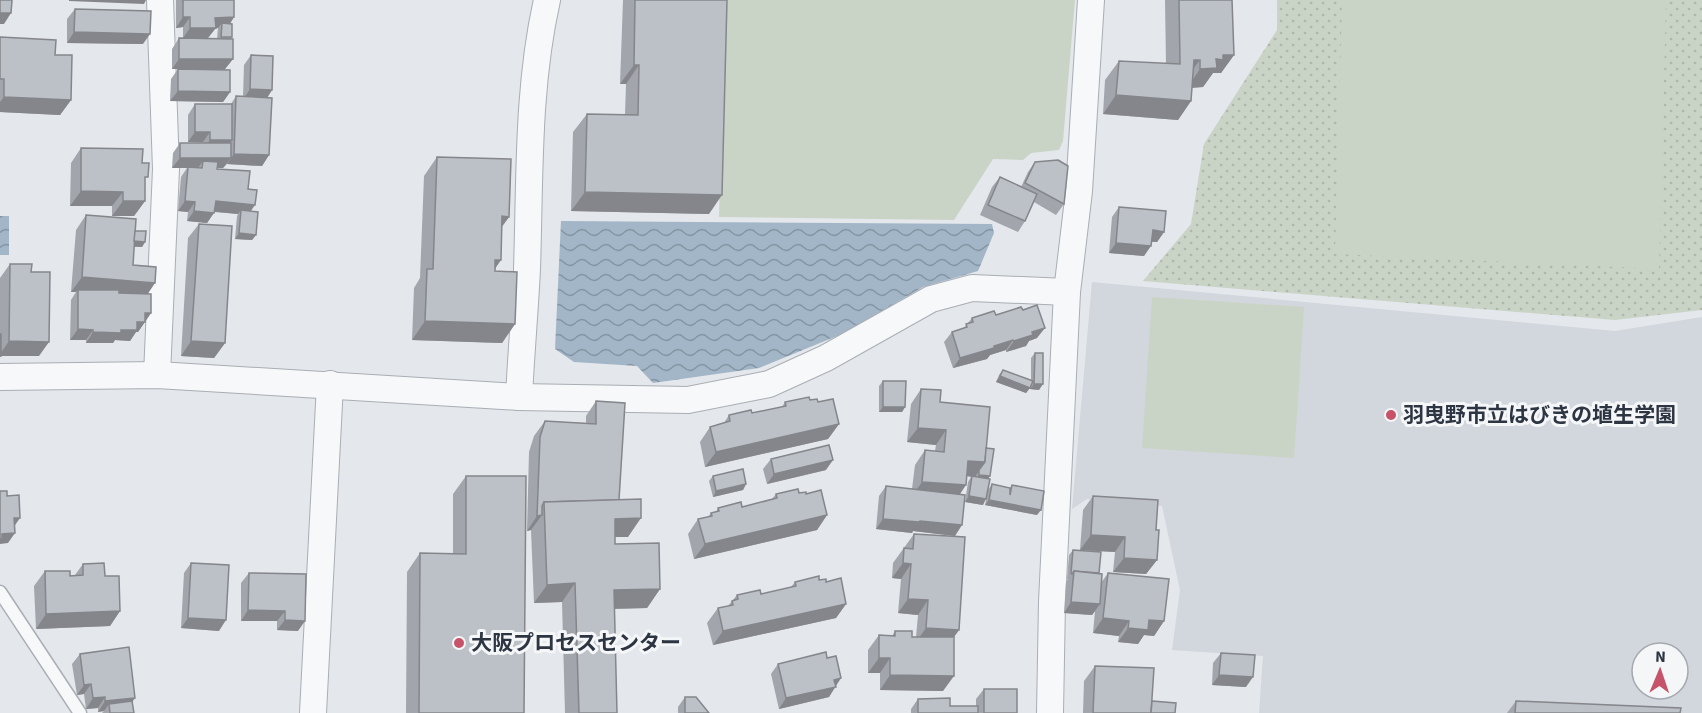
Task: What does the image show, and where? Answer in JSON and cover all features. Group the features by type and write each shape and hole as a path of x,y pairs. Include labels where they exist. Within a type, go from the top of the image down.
{"street":[{"path":"157,375 165,169 160,0"},
{"path":"519,397 527,270 530,120 542,22 547,0"},
{"path":"1050,713 1052,602 1067,292 1079,191 1091,0"},
{"path":"0,377 157,375 519,397 688,400 769,384 826,358 931,299 972,288 1067,292"},
{"path":"313,713 330,384"}],"lane":[{"path":"0,592 81,713"}],"shaded area":[{"name":"羽曳野市立はびきの埴生学園","path":"1092,282 1615,331 1702,317 1702,713 1259,713 1263,656 1172,650 1180,590 1162,506 1087,499 1072,509"}],"green space":[{"path":"724,0 1075,0 1063,141 1059,150 1031,153 1023,160 993,159 954,220 719,217"},
{"path":"1277,0 1702,0 1702,310 1615,320 1143,281 1191,224 1204,144 1277,30"},
{"path":"1342,0 1666,0 1659,269 1335,254"},
{"path":"1152,297 1304,307 1294,458 1142,448"}],"water":[{"path":"0,216 9,216 9,255 0,255"},
{"path":"561,221 992,224 994,233 978,271 923,287 842,334 759,368 653,383 637,366 574,362 555,349"}],"building":[{"path":"0,0 12,0 11,13 0,13"},
{"path":"183,0 234,0 234,17 215,18 216,28 190,28 190,17 183,17"},
{"path":"635,0 727,0 722,195 585,192 587,114 638,115 639,65 634,65"},
{"path":"1179,0 1232,0 1234,55 1223,55 1223,60 1216,59 1217,68 1200,69 1200,60 1194,60 1191,101 1116,95 1119,61 1180,64"},
{"path":"75,9 151,11 150,34 74,32"},
{"path":"222,23 232,24 232,37 221,37"},
{"path":"0,37 56,40 55,55 72,55 71,100 4,97 4,79 0,79"},
{"path":"179,38 233,39 233,59 179,59"},
{"path":"251,55 273,56 272,90 250,89"},
{"path":"178,69 230,70 230,92 178,91"},
{"path":"236,96 272,98 269,155 234,154"},
{"path":"195,104 232,104 232,140 210,140 210,132 195,132"},
{"path":"180,143 231,143 231,158 180,158"},
{"path":"81,148 143,149 142,163 149,163 148,177 145,177 145,201 123,201 123,192 81,191"},
{"path":"437,157 511,159 509,217 502,216 501,260 495,260 495,271 517,272 515,324 425,321 427,269 433,269"},
{"path":"1058,160 1068,166 1064,204 1025,183 1035,162"},
{"path":"203,161 218,162 217,169 250,171 248,189 257,190 255,205 216,201 214,213 194,211 195,202 185,201 188,167 202,168"},
{"path":"1000,177 1037,194 1025,221 988,205"},
{"path":"1119,207 1166,211 1164,232 1153,230 1151,246 1116,243"},
{"path":"241,210 258,212 256,235 239,233"},
{"path":"86,215 136,219 133,265 156,267 155,283 82,277"},
{"path":"199,224 232,226 225,343 191,341"},
{"path":"135,231 146,231 145,242 134,241"},
{"path":"10,264 32,264 31,272 50,272 49,342 9,341"},
{"path":"78,290 119,290 119,293 151,294 151,313 145,313 145,322 137,322 137,330 121,330 121,333 78,329"},
{"path":"1037,305 1045,328 1032,332 1033,335 960,358 952,332 967,327 966,324 973,322 972,318 994,311 996,315 1021,307 1023,310"},
{"path":"1035,353 1043,353 1043,384 1034,384"},
{"path":"1003,370 1033,381 1030,388 1000,376"},
{"path":"883,381 906,381 905,407 883,407"},
{"path":"921,389 941,390 940,402 990,407 985,462 968,461 966,485 922,482 925,450 944,452 946,430 918,428"},
{"path":"809,397 810,400 817,399 818,402 833,399 839,424 716,452 710,427 730,421 729,415 786,406 785,402"},
{"path":"596,401 625,403 619,500 544,502 542,515 537,516 540,437 545,421 596,424"},
{"path":"829,445 833,460 774,474 771,459"},
{"path":"986,448 994,449 990,476 979,475 979,470 985,462"},
{"path":"743,469 746,484 716,491 713,476"},
{"name":"大阪プロセスセンター","path":"466,476 526,476 524,713 419,713 420,553 466,554"},
{"path":"972,476 990,479 986,499 969,496"},
{"path":"992,484 1010,488 1010,495 1012,485 1044,491 1041,510 989,500"},
{"path":"886,486 965,495 962,525 883,519"},
{"path":"798,489 799,493 806,492 806,494 821,490 827,515 705,544 698,519 712,516 711,513 719,511 718,508 741,502 742,507 777,498 776,494"},
{"path":"0,491 7,491 7,496 19,495 20,518 14,518 15,533 2,534 2,539 0,539"},
{"path":"1093,496 1158,500 1157,560 1124,558 1125,537 1091,535"},
{"path":"641,499 641,518 615,519 615,544 659,543 660,589 614,590 617,713 579,713 575,583 547,585 544,502"},
{"path":"914,534 965,537 959,630 926,628 928,600 908,599 911,564 903,563 904,548 913,549"},
{"path":"1073,550 1101,552 1099,573 1074,571 1072,574"},
{"path":"104,563 105,576 119,576 120,611 46,614 45,571 70,571 70,576 83,575 83,564"},
{"path":"191,563 229,565 226,620 188,618"},
{"path":"1074,571 1102,574 1100,604 1071,602"},
{"path":"249,573 306,574 305,621 285,620 285,611 248,610"},
{"path":"1108,573 1169,579 1164,621 1149,620 1148,630 1128,628 1129,621 1103,618"},
{"path":"819,576 819,580 826,579 826,582 841,578 846,604 723,631 718,608 733,605 732,601 738,599 737,595 760,590 761,594 796,586 795,582"},
{"path":"895,631 912,631 912,637 954,637 954,676 890,675 890,658 879,658 879,635 895,636"},
{"path":"129,647 135,698 105,701 105,697 93,698 91,684 84,685 80,654"},
{"path":"826,652 827,658 836,656 841,678 834,680 836,687 786,698 778,664"},
{"path":"1221,653 1255,655 1253,677 1219,675"},
{"path":"1095,666 1154,668 1151,713 1093,713"},
{"path":"984,689 1017,689 1017,713 984,713"},
{"path":"685,697 696,697 709,713 685,713"},
{"path":"950,698 950,706 978,706 978,713 918,713 918,699"},
{"path":"132,701 134,713 110,713 109,704"},
{"path":"1152,701 1176,703 1175,713 1151,713"},
{"path":"1516,701 1681,708 1680,713 1515,713"}],"place":[{"name":"羽曳野市立はびきの埴生学園","path":"1391,415"},
{"name":"大阪プロセスセンター","path":"459,643"}]}
